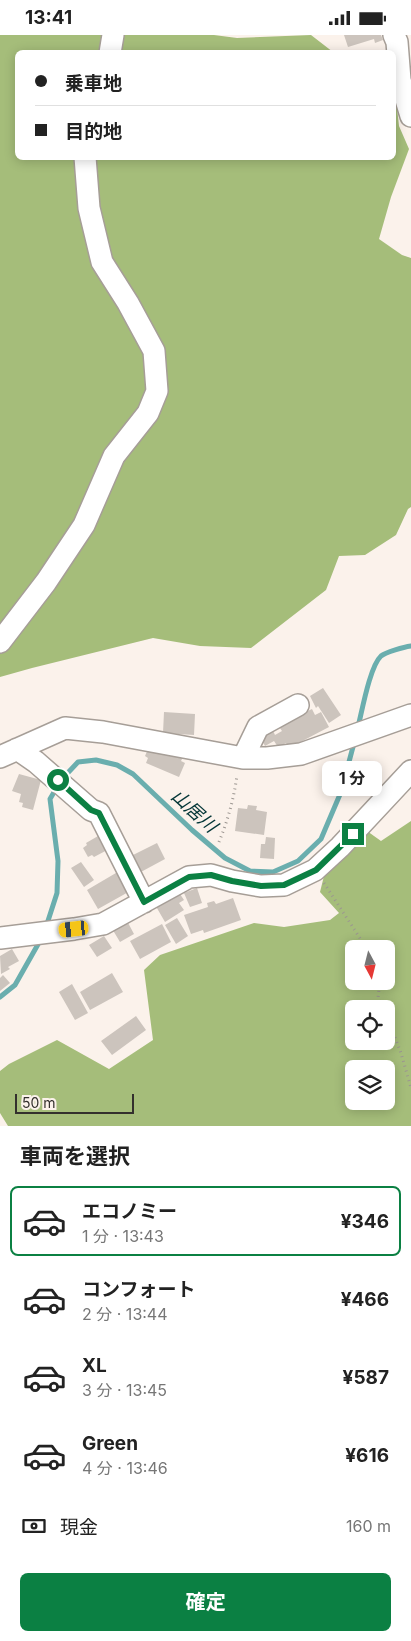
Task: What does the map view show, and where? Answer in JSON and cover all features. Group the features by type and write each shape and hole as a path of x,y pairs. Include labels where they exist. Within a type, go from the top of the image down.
{"street":[{"path":"110,50 113,35"},
{"path":"394,35 397,42 400,80 411,116"},
{"path":"0,642 46,581 84,525 114,456 148,413 157,391 154,351 128,303 102,262 89,209 85,160"},
{"path":"242,758 258,727 298,705"},
{"path":"8,753 65,728 103,731 242,758 267,758 301,754 411,715"},
{"path":"8,753 36,761 91,810 99,813 144,902"},
{"path":"0,938 74,929 103,923 189,877 211,875 261,886 284,885 316,870 411,771"}],"path":[{"path":"219,842 227,824 236,775 242,758"},
{"path":"316,870 361,940"},
{"path":"395,1037 411,1089"}],"green space":[{"path":"0,35 214,35 237,38 311,35 330,50 15,50 15,160 396,160 396,99 399,126 409,149 391,197 379,239 402,255 411,258 411,507 408,509 396,535 365,555 339,556 326,590 251,648 200,646 153,638 0,677"},
{"path":"411,821 411,1126 8,1126 0,1113 0,1071 9,1064 57,1040 109,1069 153,1040 144,970 160,955 254,923 284,927 330,920 339,913 320,892 325,872 367,831 381,841"}],"building":[{"path":"344,35 381,35 383,40 375,43 374,39 348,47"},
{"path":"323,688 341,715 329,723 318,706 316,708 310,696"},
{"path":"312,709 315,715 321,712 329,727 289,748 286,743 278,747 274,741 265,746 257,731 270,724 275,735 282,731 278,725"},
{"path":"164,712 195,714 194,735 163,733"},
{"path":"149,747 172,756 173,753 183,757 181,761 185,763 179,777 146,763 148,758 145,756"},
{"path":"19,774 41,780 33,810 22,807 23,803 19,802 21,794 12,791"},
{"path":"248,805 257,806 256,810 267,812 264,835 235,831 238,808 247,809"},
{"path":"105,832 113,847 94,857 92,855 88,857 83,848 87,845 86,843"},
{"path":"266,837 275,838 274,859 260,858 261,844 265,844"},
{"path":"157,843 165,859 139,873 131,859 134,857 133,855"},
{"path":"81,862 94,880 84,887 71,868"},
{"path":"121,870 132,890 98,909 87,890"},
{"path":"197,888 202,903 190,907 184,893"},
{"path":"180,894 184,900 179,903 184,910 165,922 154,903"},
{"path":"233,898 241,920 204,933 203,930 191,934 184,915 208,907 207,903 214,901 216,904"},
{"path":"177,918 188,936 176,944 165,925"},
{"path":"126,919 134,934 120,942 111,927"},
{"path":"162,924 171,942 140,959 130,941"},
{"path":"104,936 112,948 97,957 89,945"},
{"path":"12,949 19,961 8,967 10,969 1,974 0,956"},
{"path":"112,973 123,992 90,1010 80,992"},
{"path":"3,975 10,983 0,991 0,978"},
{"path":"72,984 88,1013 75,1020 59,992"},
{"path":"136,1016 146,1030 112,1055 101,1041"}],"waterway":[{"name":"山居川","path":"358,727 370,679 377,661 387,653 411,646"},
{"name":"山居川","path":"63,778 78,762 96,760 117,765 133,774 192,830 225,858 250,871 273,872 298,861 321,839 341,792 354,743"},
{"name":"山居川","path":"46,927 57,893 58,861 50,799 57,787"},
{"name":"山居川","path":"0,997 15,985 41,939"}],"route":[{"path":"58,780 91,810 99,813 144,902 189,877 211,875 261,886 284,885 316,870 353,834"}]}
